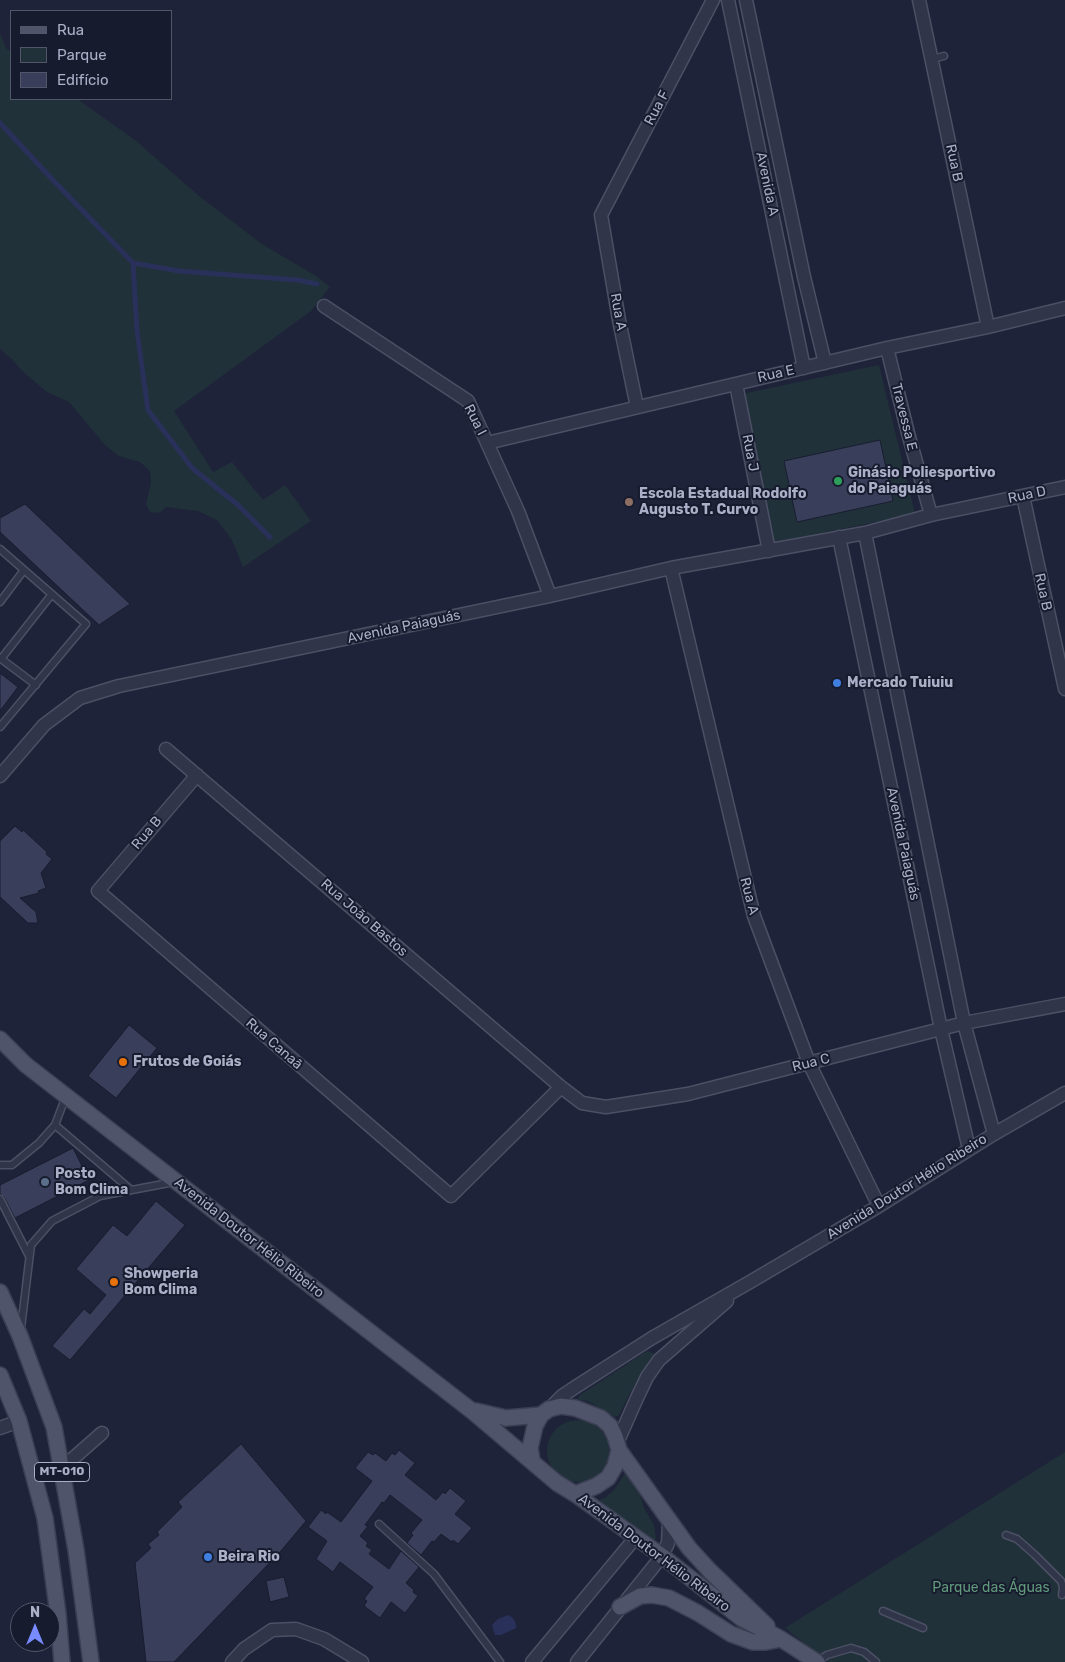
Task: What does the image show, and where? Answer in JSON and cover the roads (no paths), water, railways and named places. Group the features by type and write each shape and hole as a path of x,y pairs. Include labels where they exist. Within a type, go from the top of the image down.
{"main road":[{"path":"0,1039 26,1065"},
{"path":"0,1057 26,1065"},
{"name":"Avenida Doutor Hélio Ribeiro","path":"26,1065 472,1410 557,1483 662,1556 741,1618 781,1639 817,1662"},
{"name":"MT-010","path":"0,1292 20,1336 54,1427 76,1550 91,1662"},
{"name":"MT-010","path":"0,1375 19,1421 45,1518 58,1614 62,1662"},
{"name":"Avenida Doutor Hélio Ribeiro","path":"472,1410 506,1418 545,1412 561,1406 575,1408 601,1418 610,1426 618,1446 688,1548 781,1639"},
{"name":"Avenida Doutor Hélio Ribeiro","path":"532,1460 530,1448 532,1437 545,1412"},
{"path":"575,1494 596,1486 608,1478 615,1466 618,1446"},
{"path":"620,1607 640,1596 652,1595 669,1598 698,1613 731,1634 753,1642 781,1639"}],"street":[{"name":"Rua F","path":"601,215 713,0"},
{"name":"Avenida A","path":"728,0 804,368"},
{"name":"Avenida A","path":"746,0 809,276 825,363"},
{"name":"Rua B","path":"919,0 938,58 988,327"},
{"name":"Rua A","path":"601,215 619,320 637,408"},
{"name":"Rua I","path":"324,306 468,401 518,511 550,596"},
{"name":"Rua E","path":"487,443 887,348 988,327 1065,308"},
{"name":"Travessa E","path":"887,348 931,515"},
{"name":"Rua J","path":"736,384 769,551"},
{"name":"Rua D","path":"931,515 1065,487"},
{"name":"Rua B","path":"1023,496 1065,689"},
{"name":"Avenida Paiaguás","path":"0,776 44,725 80,698 119,686 550,596 671,568 865,533 931,515"},
{"name":"Avenida Paiaguás","path":"865,533 964,1023 994,1134"},
{"name":"Avenida Paiaguás","path":"840,537 941,1029 969,1150"},
{"name":"Rua A","path":"671,568 754,916 809,1063 878,1206"},
{"name":"Rua João Bastos","path":"166,749 561,1087"},
{"name":"Rua B","path":"98,891 197,775"},
{"name":"Rua Canaã","path":"98,891 451,1196 561,1087"},
{"name":"Rua C","path":"561,1087 582,1103 606,1107 688,1094 964,1023 1065,1004"},
{"name":"Avenida Doutor Hélio Ribeiro","path":"545,1412 569,1391 644,1343 878,1206 994,1134 1065,1093"},
{"name":"Avenida Doutor Hélio Ribeiro","path":"618,1446 647,1377 659,1360 750,1282"},
{"path":"0,1428 19,1421"},
{"path":"61,1469 102,1433"},
{"path":"577,1662 662,1556 668,1543 669,1522"},
{"path":"532,1662 636,1537"},
{"path":"232,1662 244,1649 272,1630 296,1629 324,1639 362,1662"}],"lane":[{"path":"0,550 86,624 0,727"},
{"path":"0,602 24,570"},
{"path":"36,685 1,658 52,594"},
{"path":"0,1164 12,1164 39,1143 55,1125 67,1095"},
{"path":"55,1125 130,1189"},
{"path":"20,1336 32,1245 52,1221 100,1196 130,1189 177,1182"},
{"path":"0,1199 30,1257"},
{"path":"379,1524 434,1574 500,1662"},
{"path":"1006,1535 1017,1540 1035,1554 1061,1580 1063,1586 1062,1595"},
{"path":"883,1611 923,1628"},
{"path":"817,1662 827,1655 851,1648 864,1652 876,1662"}],"water":[{"path":"508,1615 513,1618 516,1628 501,1635 495,1635 492,1625 498,1619"}],"waterway":[{"path":"0,123 133,263 137,331 148,410 192,468 238,505 270,537"},
{"path":"133,263 179,271 298,280 317,284"}],"place":[{"name":"Ginásio Poliesportivo do Paiaguás","path":"838,481"},
{"name":"Escola Estadual Rodolfo Augusto T. Curvo","path":"629,502"},
{"name":"Mercado Tuiuiu","path":"837,683"},
{"name":"Frutos de Goiás","path":"123,1062"},
{"name":"Posto Bom Clima","path":"45,1182"},
{"name":"Showperia Bom Clima","path":"114,1282"},
{"name":"Beira Rio","path":"208,1557"}],"park label":[{"name":"Parque das Águas","path":"991,1588"}]}
